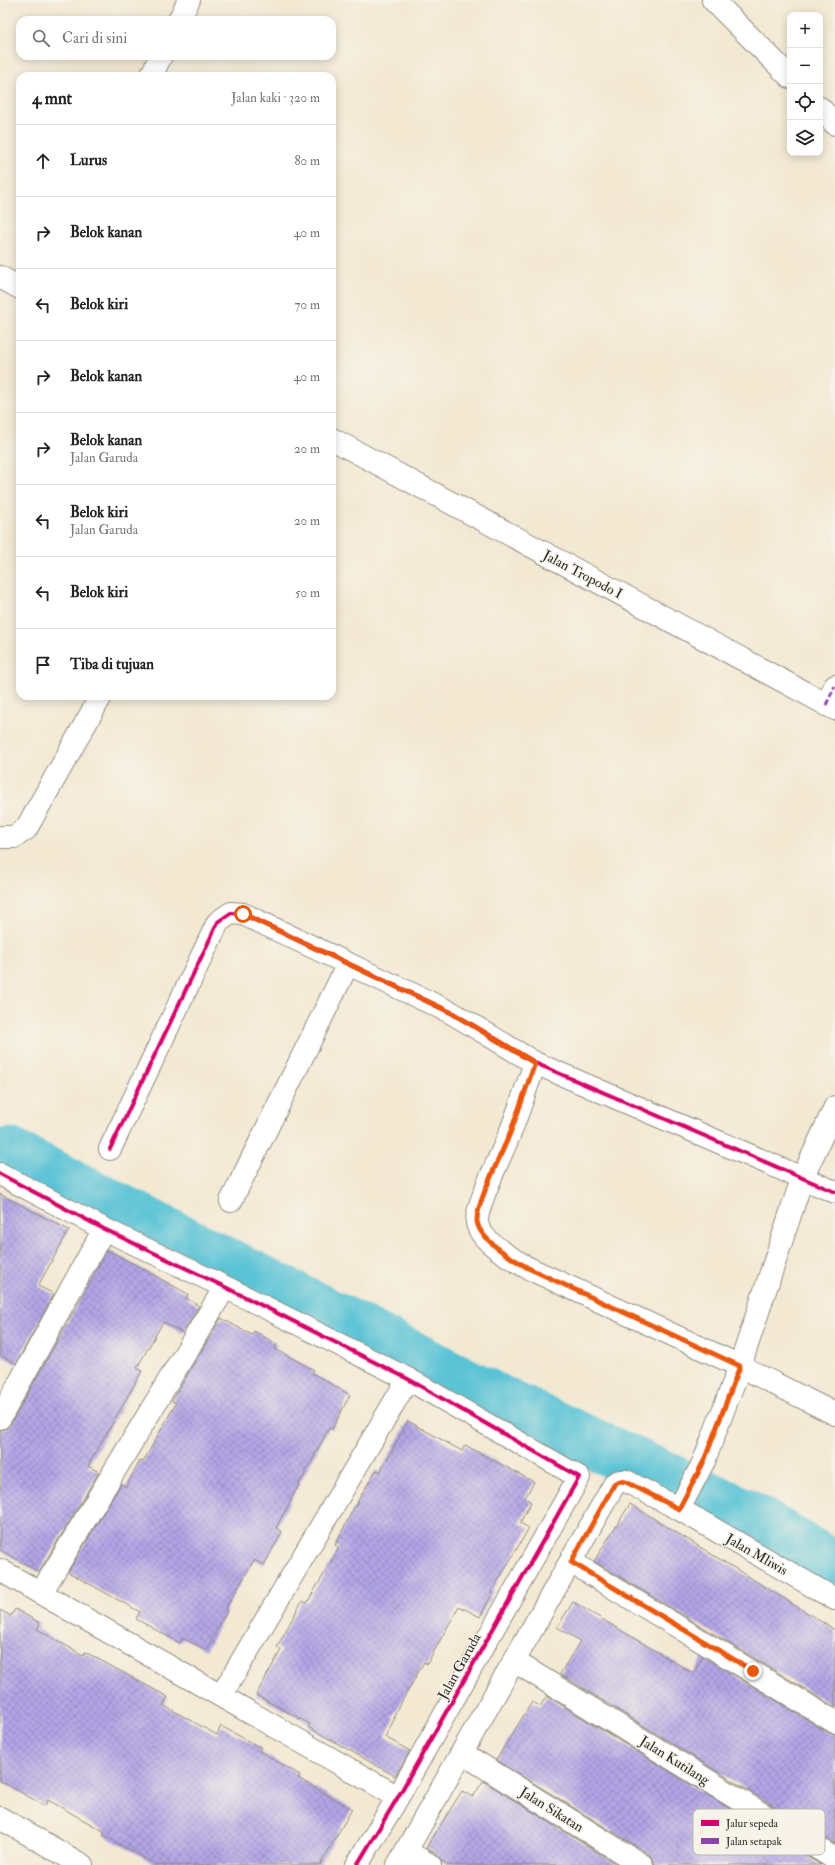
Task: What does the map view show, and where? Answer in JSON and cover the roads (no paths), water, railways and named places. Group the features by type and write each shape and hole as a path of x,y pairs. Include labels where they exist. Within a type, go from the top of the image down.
{"street":[{"path":"181,16 189,0"},
{"path":"713,0 787,74"},
{"path":"153,72 159,60"},
{"path":"823,111 835,124"},
{"path":"0,277 16,286"},
{"name":"Jalan Tropodo I","path":"336,441 832,700"},
{"path":"0,837 14,837 26,829 99,700"},
{"path":"110,1149 218,922 231,913 243,914 452,1013 535,1063 835,1192"},
{"path":"231,1201 348,964"},
{"path":"535,1063 510,1132 480,1203 477,1222 486,1238 500,1252 528,1268 740,1366 835,1414"},
{"path":"430,1865 402,1858 615,1483 620,1481 626,1482 683,1501 704,1461 740,1366 802,1179 835,1107"},
{"path":"0,1174 104,1229 225,1287 408,1379 221,1696"},
{"path":"0,1418 104,1229"},
{"path":"41,1593 225,1287"},
{"name":"Jalan Garuda","path":"357,1865 398,1796 579,1477 408,1379"},
{"name":"Jalan Mliwis","path":"683,1501 835,1599"},
{"path":"571,1562 835,1722"},
{"path":"0,1570 398,1796"},
{"name":"Jalan Kutilang","path":"514,1661 754,1809"},
{"name":"Jalan Sikatan","path":"462,1754 642,1865"},
{"path":"0,1818 82,1865"},
{"name":"Jalan Kutilang","path":"825,1853 835,1859"}],"waterway":[{"path":"9,1153 513,1407 744,1513 835,1567"}]}
